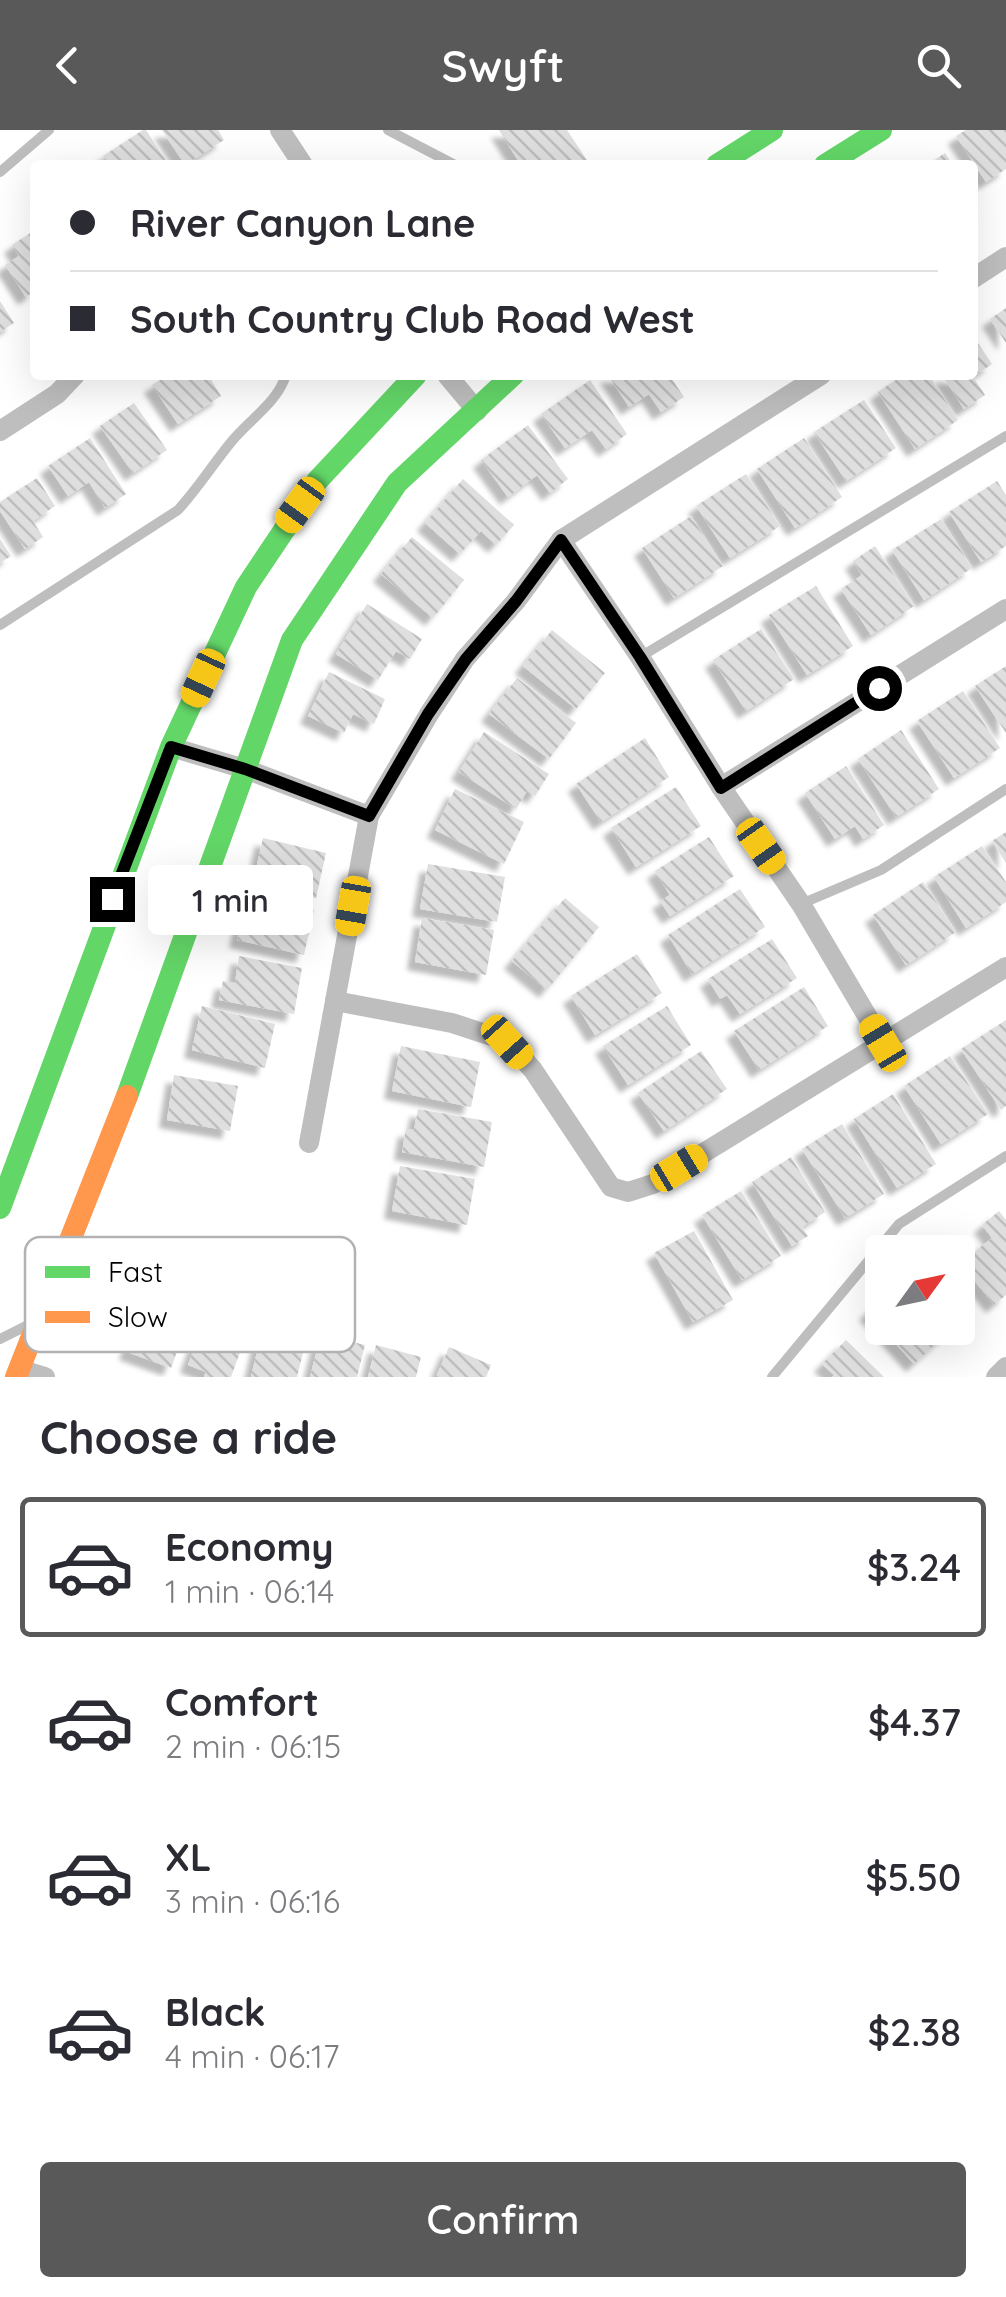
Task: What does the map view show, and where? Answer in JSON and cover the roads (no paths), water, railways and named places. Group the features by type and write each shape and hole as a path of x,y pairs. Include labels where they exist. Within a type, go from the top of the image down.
{"street":[{"path":"280,130 300,160"},
{"path":"724,160 772,130"},
{"path":"834,160 881,130"},
{"path":"978,275 1006,258"},
{"path":"0,431 57,394 70,380"},
{"path":"0,1208 171,747 246,587 317,481 411,380"},
{"path":"451,380 476,411"},
{"path":"72,1237 106,1153 292,640 397,484 508,380"},
{"path":"309,1143 369,816 428,714 466,659 561,540 813,380"},
{"path":"561,540 801,904 883,1043"},
{"path":"721,788 1006,609"},
{"path":"171,747 245,769 369,816"},
{"path":"335,1001 452,1023 507,1042 533,1070 611,1187 628,1192 653,1184 1006,967"},
{"path":"996,1377 1006,1367"},
{"path":"17,1373 46,1377"}],"lane":[{"path":"0,172 49,130"},
{"path":"388,130 445,160"},
{"path":"0,626 178,510 284,380"},
{"path":"640,657 1006,436"},
{"path":"801,904 880,870 1006,789"},
{"path":"772,1377 899,1224 1006,1156"},
{"path":"0,1340 25,1327"}]}
